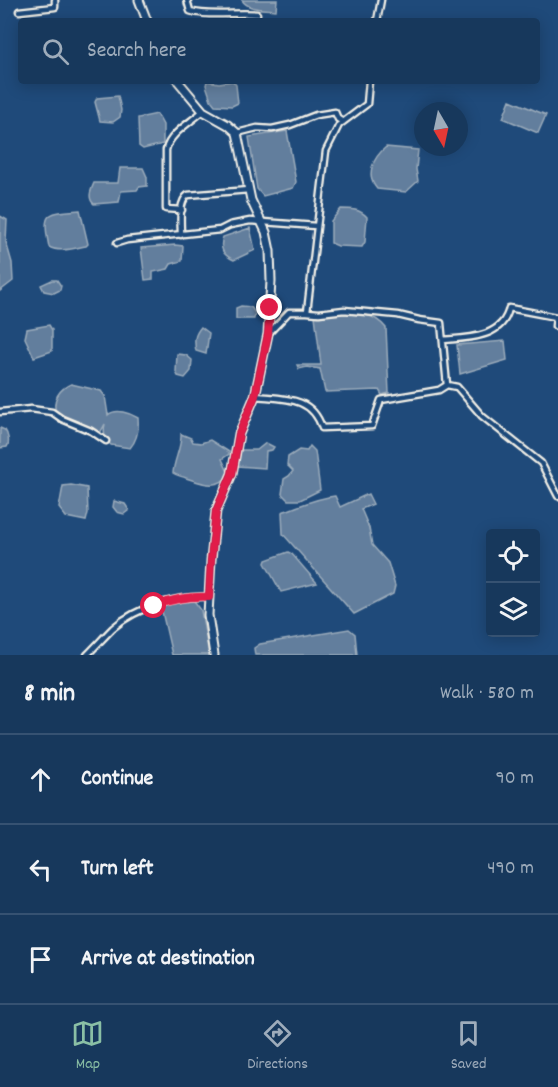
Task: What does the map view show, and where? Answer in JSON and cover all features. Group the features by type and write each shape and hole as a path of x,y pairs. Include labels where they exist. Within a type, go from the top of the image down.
{"street":[{"path":"19,11 55,7 56,0"},
{"path":"141,0 146,18"},
{"path":"187,0 190,11 197,13 257,14"},
{"path":"378,18 381,0"},
{"path":"180,84 202,111 228,125 237,133 249,190 266,232 270,251 268,334 255,396 239,434 232,474 216,511 208,615 214,655"},
{"path":"307,312 326,151 339,125 367,104 369,84"},
{"path":"182,210 166,209 165,150 167,142 202,111"},
{"path":"237,133 257,128 281,127 316,115 335,112 338,119 343,122"},
{"path":"181,235 184,198 188,195 249,190"},
{"path":"117,243 220,230 230,225 250,221 316,226"},
{"path":"443,340 483,335 497,329 507,317 509,308 556,316 555,326 558,327"},
{"path":"268,334 289,312 319,314 344,310 398,315 441,323 447,386"},
{"path":"255,396 302,402 320,419 322,428 336,429 372,426 381,400 439,390 447,386 457,387 482,416 541,463 558,496"},
{"path":"0,412 30,409 52,412 106,441"},
{"path":"87,655 115,627 135,615 173,599 193,596 209,597"}],"water":[{"path":"242,0 277,0 276,10 248,6"},
{"path":"235,84 238,103 232,106 215,105 206,85"},
{"path":"118,96 120,117 113,122 100,121 95,102 97,98"},
{"path":"510,100 546,115 538,133 503,118"},
{"path":"157,114 163,125 163,144 143,149 139,146 138,118"},
{"path":"287,131 296,182 293,188 263,196 257,189 249,137"},
{"path":"386,147 414,150 414,156 417,156 418,181 406,192 377,189 373,184 371,172 377,156"},
{"path":"120,168 143,168 147,177 147,186 139,187 137,190 121,191 119,202 94,204 90,197 94,183 118,183"},
{"path":"341,209 352,209 367,217 365,242 362,247 338,246 331,243 331,221"},
{"path":"80,210 88,244 67,250 49,247 46,226 49,216 60,212"},
{"path":"0,216 7,220 6,242 12,263 13,281 0,291"},
{"path":"250,228 255,250 234,260 227,256 222,248 223,237"},
{"path":"183,246 182,261 171,264 168,269 153,272 153,279 145,280 141,248"},
{"path":"57,280 61,286 60,290 54,293 44,291 41,285"},
{"path":"251,307 255,313 254,319 236,319 236,308"},
{"path":"337,314 370,316 386,328 389,393 382,395 379,390 325,392 320,369 307,367 299,369 297,365 321,365 315,316"},
{"path":"49,325 52,330 52,351 34,357 25,338 27,329"},
{"path":"201,327 209,333 206,354 196,351 195,338"},
{"path":"505,341 507,360 460,374 457,345"},
{"path":"177,354 186,355 192,360 191,371 185,378 178,376 176,372"},
{"path":"71,384 101,391 105,396 108,415 119,412 138,418 137,434 130,448 111,445 105,435 105,424 100,433 56,412 55,403 58,395"},
{"path":"0,428 7,434 7,447 0,448"},
{"path":"181,434 191,438 193,442 201,443 210,440 229,452 222,459 229,474 225,479 209,484 173,473"},
{"path":"266,443 274,447 266,451 265,468 237,466 238,450 257,450"},
{"path":"310,446 315,451 320,490 300,500 288,500 282,494 284,479 293,471 287,465 288,457 299,450 307,451"},
{"path":"63,486 87,488 86,521 66,517 59,508"},
{"path":"368,494 373,504 361,509 369,528 372,545 388,563 395,586 393,594 354,614 283,534 282,512 315,500 335,496 340,507"},
{"path":"114,501 125,504 129,510 124,514 117,512 113,507"},
{"path":"288,552 317,583 281,592 265,563 266,560"},
{"path":"192,598 201,610 209,655 172,655 161,607 164,604"},
{"path":"349,629 355,634 357,655 255,655 254,648 260,644"}],"route":[{"path":"154,606 173,599 193,596 209,597 216,511 232,474 239,434 255,396 268,334 270,308"}]}
